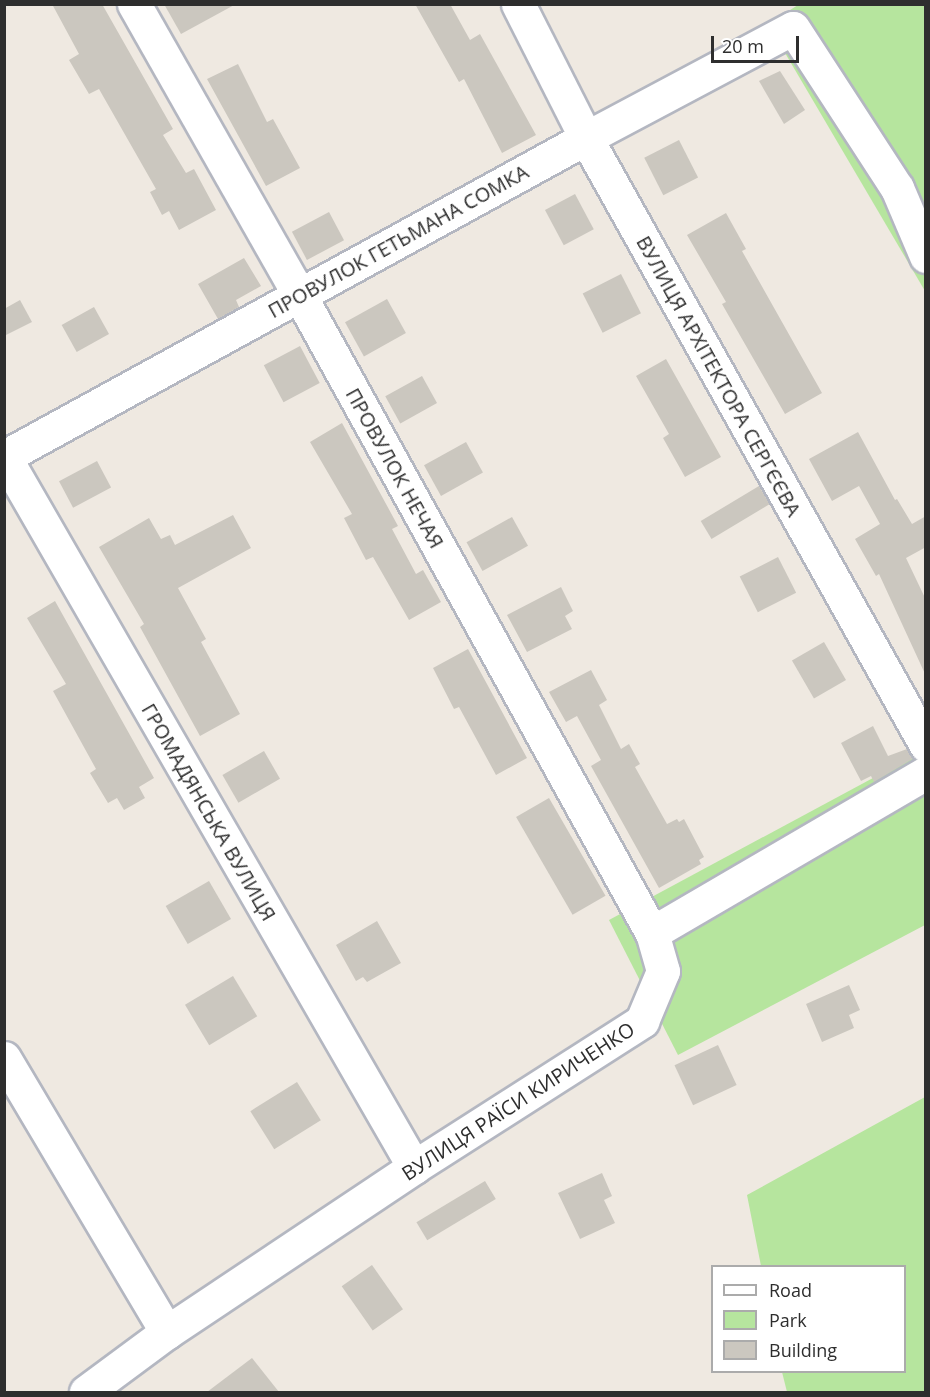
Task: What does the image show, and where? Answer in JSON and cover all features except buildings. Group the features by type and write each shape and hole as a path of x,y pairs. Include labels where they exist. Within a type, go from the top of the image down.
{"street":[{"name":"ПРОВУЛОК НЕЧАЯ","path":"134,4 300,296 652,933"},
{"name":"ВУЛИЦЯ АРХІТЕКТОРА СЕРГЄЄВА","path":"518,4 586,138 926,745"},
{"name":"ПРОВУЛОК ГЕТЬМАНА СОМКА","path":"5,457 586,138 793,28 897,188 926,256"},
{"name":"ГРОМАДЯНСЬКА ВУЛИЦЯ","path":"5,457 414,1167"},
{"path":"652,933 926,773"},
{"name":"ВУЛИЦЯ РАЇСИ КИРИЧЕНКО","path":"86,1392 167,1332 414,1167 642,1021 663,971 652,933"},
{"path":"4,1059 167,1332"}],"green space":[{"path":"798,5 925,5 925,291 768,24"},
{"path":"925,750 925,925 678,1055 609,920"},
{"path":"925,1097 925,1392 787,1392 782,1373 906,1373 906,1265 761,1265 747,1195"}]}
